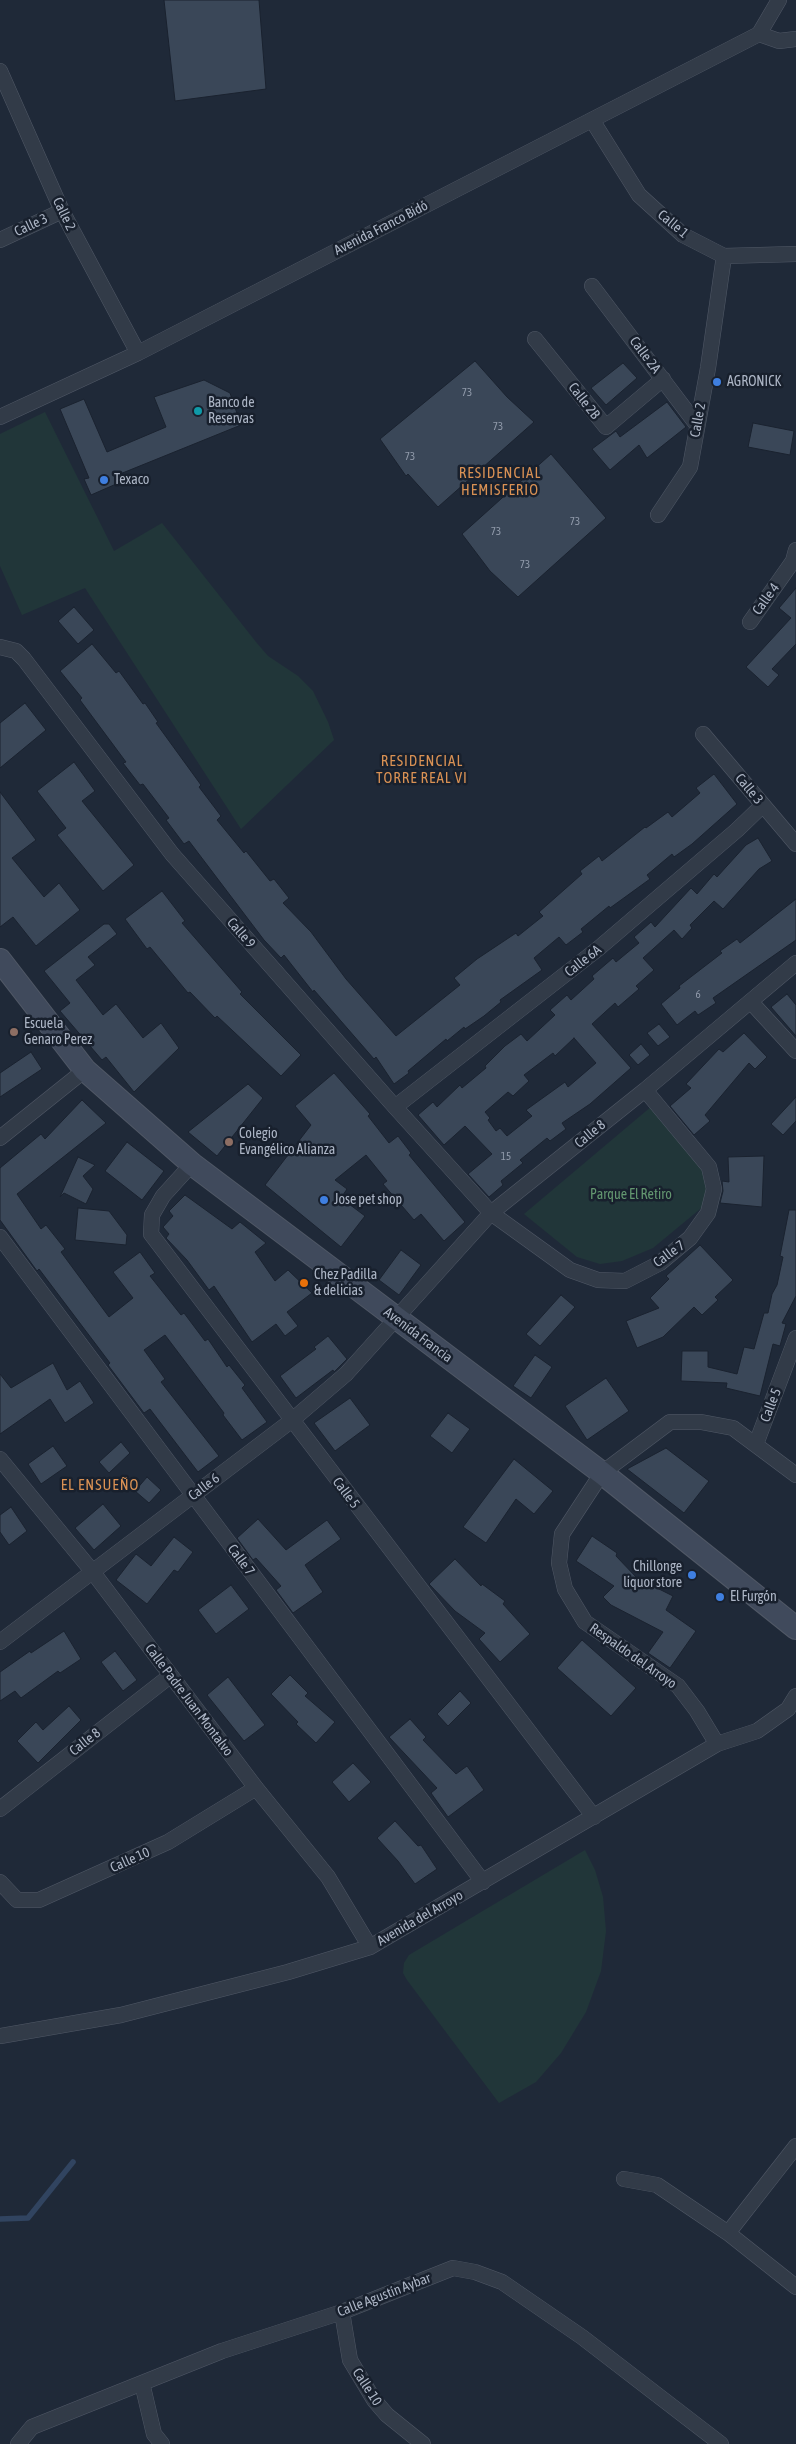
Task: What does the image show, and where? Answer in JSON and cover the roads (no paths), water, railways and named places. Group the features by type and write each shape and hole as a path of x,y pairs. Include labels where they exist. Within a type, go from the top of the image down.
{"main road":[{"name":"Avenida Francia","path":"0,960 85,1070 192,1164 602,1473 794,1627"}],"street":[{"path":"779,0 759,34 796,47"},
{"name":"Avenida Franco Bidó","path":"0,417 138,353 759,34"},
{"path":"779,41 796,39"},
{"name":"Calle 2","path":"0,71 62,211 138,353"},
{"name":"Calle 1","path":"592,120 639,194 683,235 724,256 796,254"},
{"name":"Calle 3","path":"0,240 62,211"},
{"name":"Calle 2","path":"658,516 690,467 724,256"},
{"name":"Calle 2A","path":"592,286 697,425"},
{"name":"Calle 2B","path":"535,339 606,427 663,379"},
{"name":"Calle 4","path":"750,622 793,561 796,550"},
{"name":"Calle 9","path":"1,647 16,651 24,659 172,854 491,1213"},
{"name":"Calle 3","path":"703,734 796,844"},
{"name":"Calle 6A","path":"395,1107 599,948 737,830 763,805"},
{"name":"Calle 8","path":"396,1318 491,1213 644,1090 796,963"},
{"path":"751,1002 796,1052"},
{"path":"0,1138 85,1070"},
{"name":"Calle 7","path":"491,1213 570,1270 598,1280 625,1281 660,1263 690,1238 708,1213 714,1190 709,1166 644,1090"},
{"name":"Calle 5","path":"192,1164 163,1196 152,1215 152,1234 594,1817"},
{"name":"Calle 7","path":"0,1238 483,1882"},
{"name":"Calle 6","path":"0,1642 292,1421 346,1374 396,1318"},
{"name":"Calle 5","path":"756,1444 796,1338"},
{"name":"Respaldo del Arroyo","path":"717,1744 697,1711 678,1686 585,1622 565,1589 559,1563 562,1534 602,1473 670,1422 701,1422 733,1428 796,1475"},
{"name":"Calle Padre Juan Montalvo","path":"0,1459 5,1476 92,1571 256,1788 328,1876 370,1947"},
{"name":"Calle 8","path":"0,1809 170,1676"},
{"name":"Avenida del Arroyo","path":"0,2036 121,2015 288,1972 370,1947 717,1744 757,1731 788,1709 796,1696"},
{"name":"Calle 10","path":"0,1882 17,1900 39,1900 168,1842 256,1788"},
{"path":"728,2233 796,2146"},
{"path":"624,2179 644,2181 656,2186 728,2233 796,2287"},
{"name":"Calle Agustín Aybar","path":"18,2444 32,2427 222,2351 342,2312 453,2268 475,2272 502,2282 574,2332 721,2444"},
{"name":"Calle 10","path":"342,2312 350,2360 374,2400 387,2415 424,2444"},
{"path":"142,2383 154,2434 162,2444"}],"waterway":[{"path":"0,2219 28,2218 73,2162"}],"place":[{"name":"AGRONICK","path":"717,382"},
{"name":"Banco de Reservas","path":"198,411"},
{"name":"Texaco","path":"104,480"},
{"name":"Escuela Genaro Perez","path":"14,1032"},
{"name":"Colegio Evangélico Alianza","path":"229,1142"},
{"name":"Jose pet shop","path":"324,1200"},
{"name":"Chez Padilla & delicias","path":"304,1283"},
{"name":"Chillonge liquor store","path":"692,1575"},
{"name":"El Furgón","path":"720,1597"}],"district":[{"name":"RESIDENCIAL HEMISFERIO","path":"500,482"},
{"name":"RESIDENCIAL TORRE REAL VI","path":"422,770"},
{"name":"EL ENSUEÑO","path":"100,1485"}],"park label":[{"name":"Parque El Retiro","path":"631,1195"}]}
